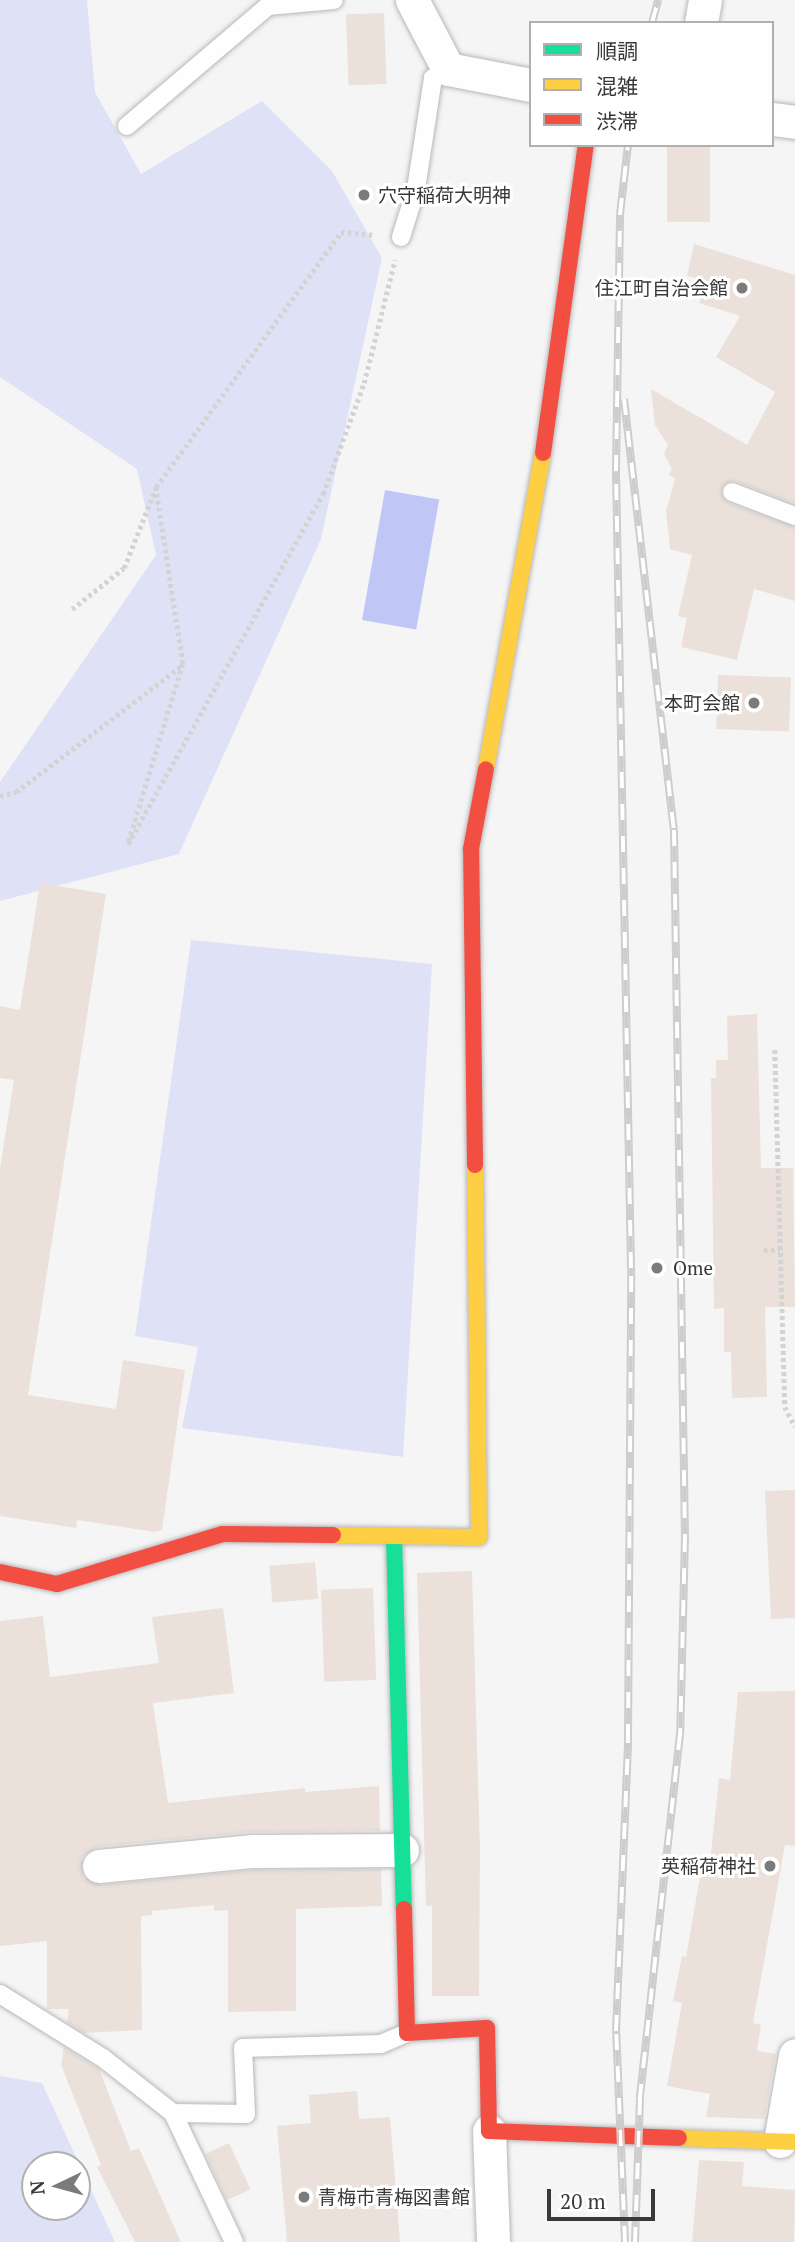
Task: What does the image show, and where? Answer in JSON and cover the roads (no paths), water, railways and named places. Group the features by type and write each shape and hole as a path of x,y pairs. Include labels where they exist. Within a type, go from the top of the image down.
{"street":[{"path":"701,21 705,0"},
{"path":"423,8 448,69 529,85"},
{"path":"774,119 795,122"},
{"path":"0,1572 57,1584 223,1534 479,1537 471,849 544,449 586,147"},
{"path":"394,1536 407,2033 487,2028 493,2242"},
{"path":"99,1866 253,1851 402,1850"},
{"path":"489,2131 788,2142 795,2055"}],"lane":[{"path":"127,126 265,3 334,0"},
{"path":"401,237 416,189 433,78 448,69"},
{"path":"732,492 795,516"},
{"path":"0,1994 103,2058 173,2113 234,2242"},
{"path":"173,2113 246,2114 243,2048 381,2044 407,2033"}],"water":[{"path":"385,490 439,500 416,630 362,620"}],"railway":[{"path":"653,21 658,0"},
{"path":"625,2242 616,2031 628,1740 631,1268 616,471 620,214 628,147"},
{"path":"624,399 674,830 685,1536 680,1734 640,2099 635,2242"}],"place":[{"name":"穴守稲荷大明神","path":"364,195"},
{"name":"住江町自治会館","path":"742,288"},
{"name":"本町会館","path":"754,703"},
{"name":"Ome","path":"657,1268"},
{"name":"英稲荷神社","path":"770,1866"},
{"name":"青梅市青梅図書館","path":"304,2197"}]}
